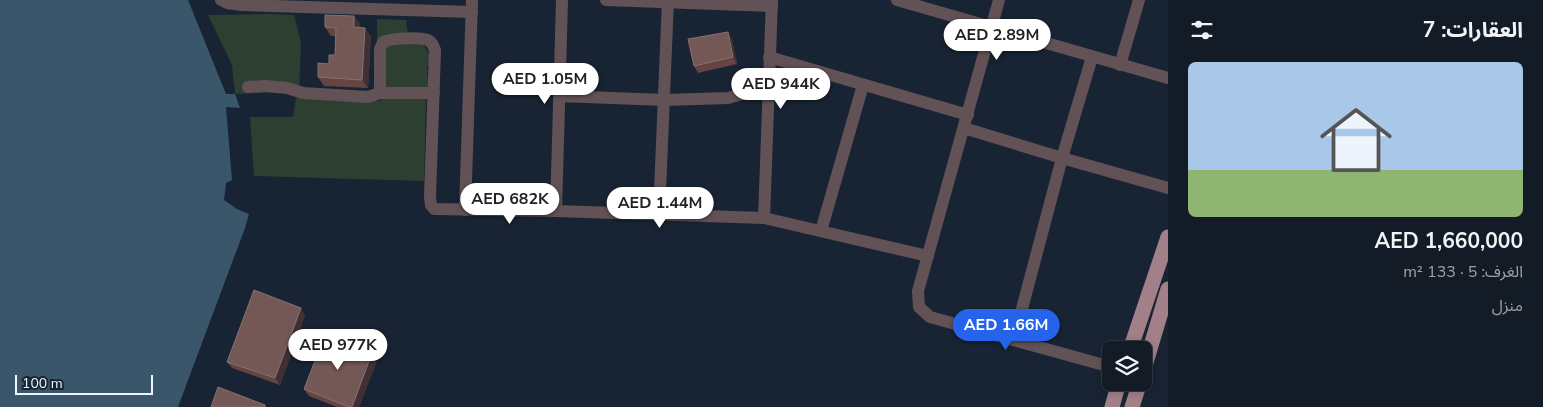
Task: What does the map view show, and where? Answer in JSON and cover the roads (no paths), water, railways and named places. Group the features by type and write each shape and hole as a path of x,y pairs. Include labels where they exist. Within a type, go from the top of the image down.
{"main road":[{"path":"1133,341 1168,237"},
{"path":"1152,342 1168,289"},
{"path":"1112,407 1116,391"},
{"path":"1132,407 1137,391"}],"street":[{"path":"221,0 241,5 270,3 472,6 465,210"},
{"path":"556,211 562,0"},
{"path":"606,0 772,3 764,218"},
{"path":"898,0 1168,78"},
{"path":"999,0 918,291 919,307 930,317 1102,363"},
{"path":"1120,65 1139,0"},
{"path":"659,215 668,1"},
{"path":"380,93 380,48 383,42 390,38 426,39 432,44 435,50 431,205 434,209 764,218 928,256"},
{"path":"1014,339 1062,158 1092,57"},
{"path":"769,58 968,115"},
{"path":"559,96 665,100 728,98 750,92 769,79"},
{"path":"822,231 863,85"},
{"path":"248,87 265,86 287,88 303,93 368,97 380,93 434,93"},
{"path":"964,128 1168,188"}],"water":[{"path":"0,0 188,0 226,94 235,94 240,108 226,107 232,180 226,183 224,200 237,209 249,214 178,407 0,407"}]}
